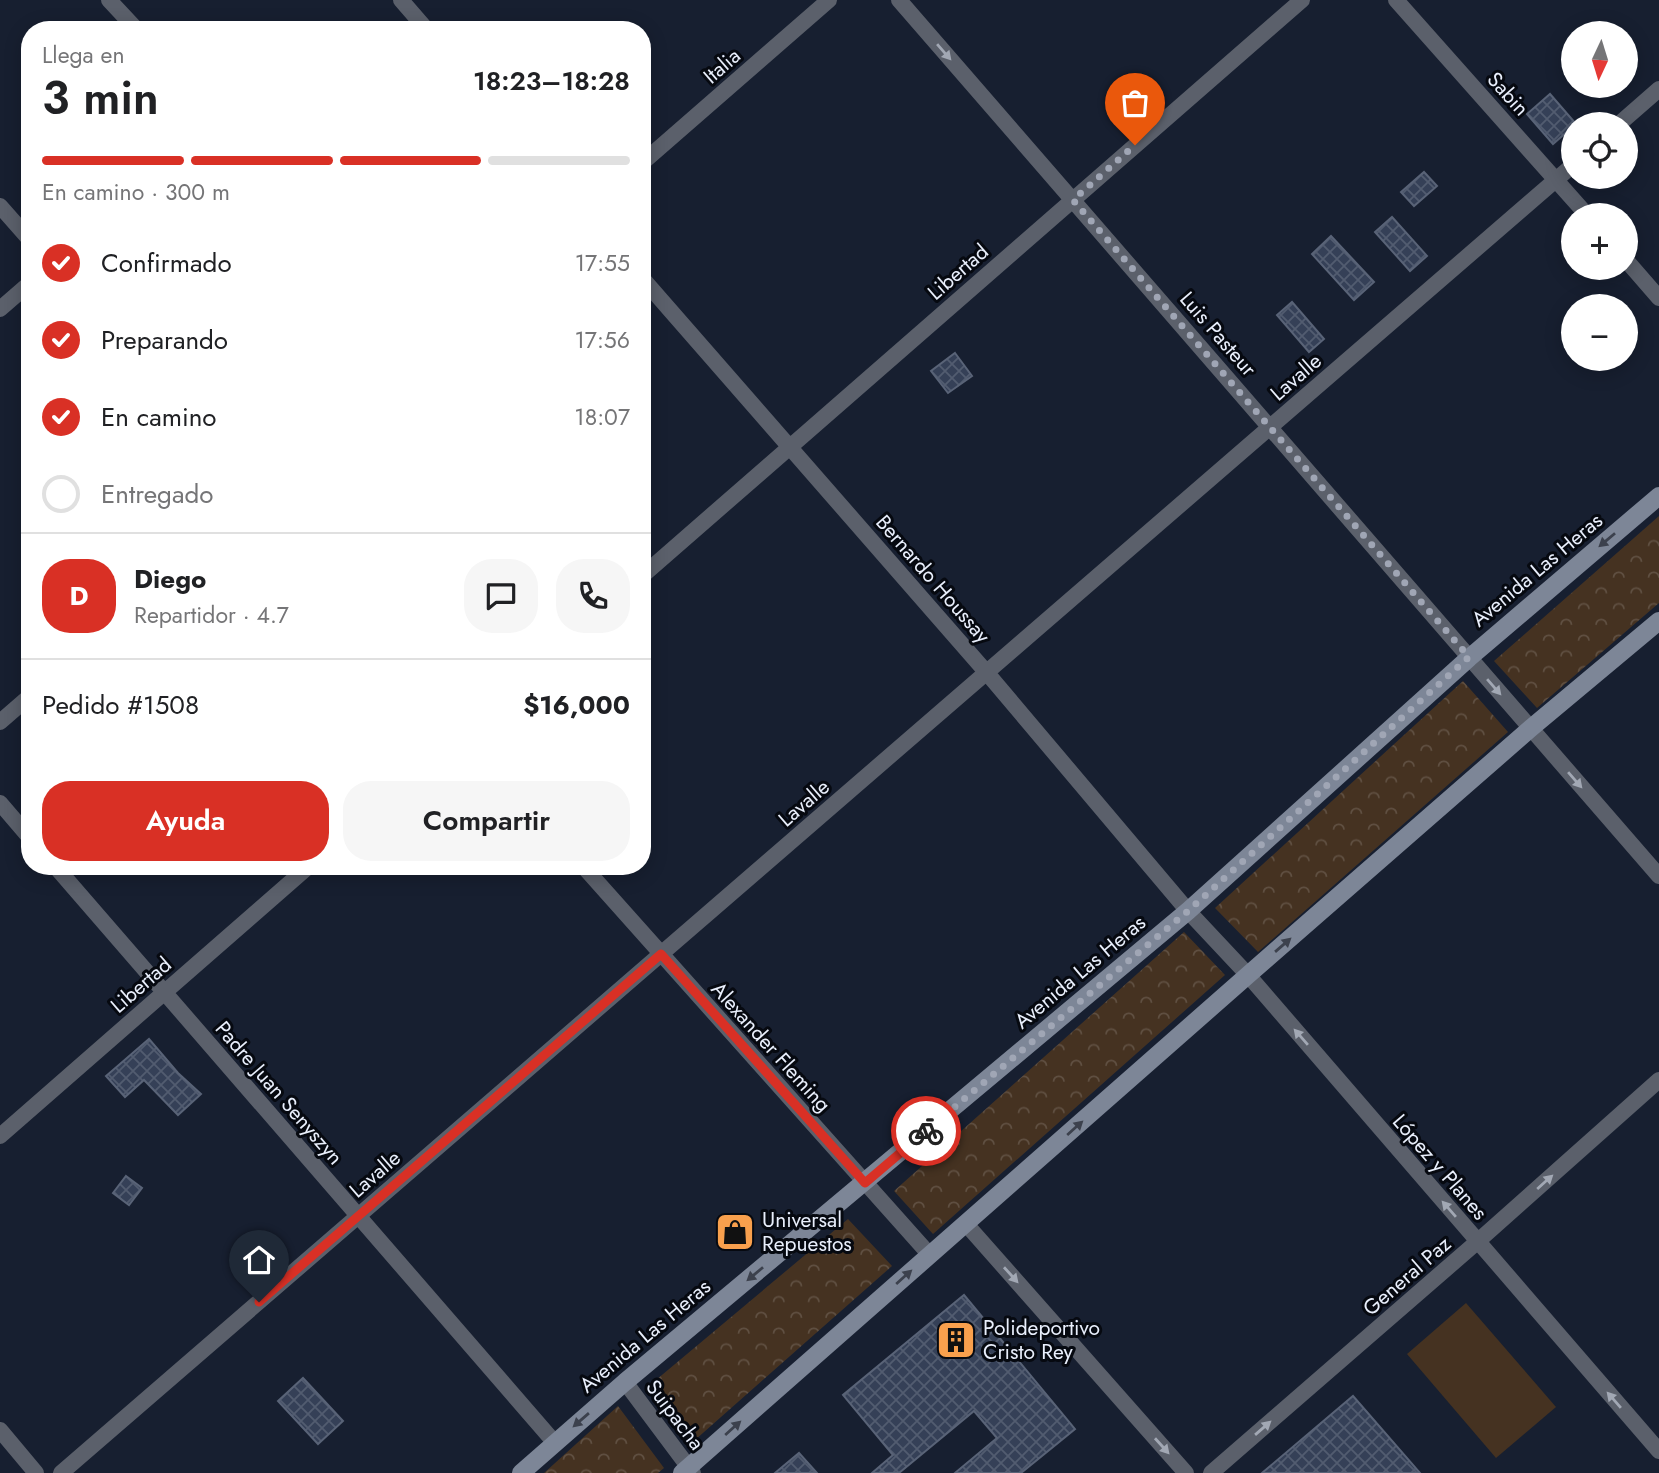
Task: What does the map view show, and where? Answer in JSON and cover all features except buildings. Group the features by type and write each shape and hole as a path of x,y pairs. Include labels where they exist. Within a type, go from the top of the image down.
{"main road":[{"name":"Avenida Las Heras","path":"521,1473 625,1382 1188,911 1469,657 1659,496"},
{"path":"688,1471 929,1254 1531,728 1659,621"}],"street":[{"path":"109,0 129,21"},
{"path":"401,0 419,21"},
{"name":"Italia","path":"651,155 829,0"},
{"name":"Luis Pasteur","path":"900,0 1659,876"},
{"name":"Libertad","path":"651,568 1302,0"},
{"name":"Sabin","path":"1396,0 1576,203"},
{"path":"1633,112 1659,89"},
{"name":"Lavalle","path":"61,1473 1561,176"},
{"path":"0,206 21,230"},
{"path":"1638,274 1659,298"},
{"name":"Bernardo Houssay","path":"651,288 987,673 1188,911"},
{"path":"0,309 21,291"},
{"path":"0,722 21,704"},
{"path":"0,803 21,828"},
{"name":"Padre Juan Senyszyn","path":"63,875 555,1443"},
{"name":"Libertad","path":"0,1136 299,875"},
{"name":"Alexander Fleming","path":"591,875 929,1254"},
{"name":"López y Planes","path":"1188,911 1248,975 1659,1451"},
{"name":"General Paz","path":"1211,1473 1478,1242 1659,1080"},
{"path":"966,1224 1186,1473"},
{"name":"Suipacha","path":"625,1382 688,1471"},
{"path":"0,1430 36,1473"}],"green space":[{"path":"1659,516 1659,603 1537,708 1494,661"},
{"path":"1463,681 1508,732 1258,952 1215,908"},
{"path":"1184,932 1225,975 933,1234 894,1191"},
{"path":"848,1219 892,1266 695,1440 650,1385"},
{"path":"1466,1303 1556,1407 1496,1458 1407,1354"},
{"path":"618,1406 664,1468 658,1473 544,1473"}],"way so far":[{"path":"926,1131 1188,911 1469,657 1073,200 1135,145"}],"place":[{"name":"Universal Repuestos","path":"735,1232"},
{"name":"Polideportivo Cristo Rey","path":"956,1340"}],"route":[{"path":"259,1302 661,954 865,1183 926,1131"}]}
